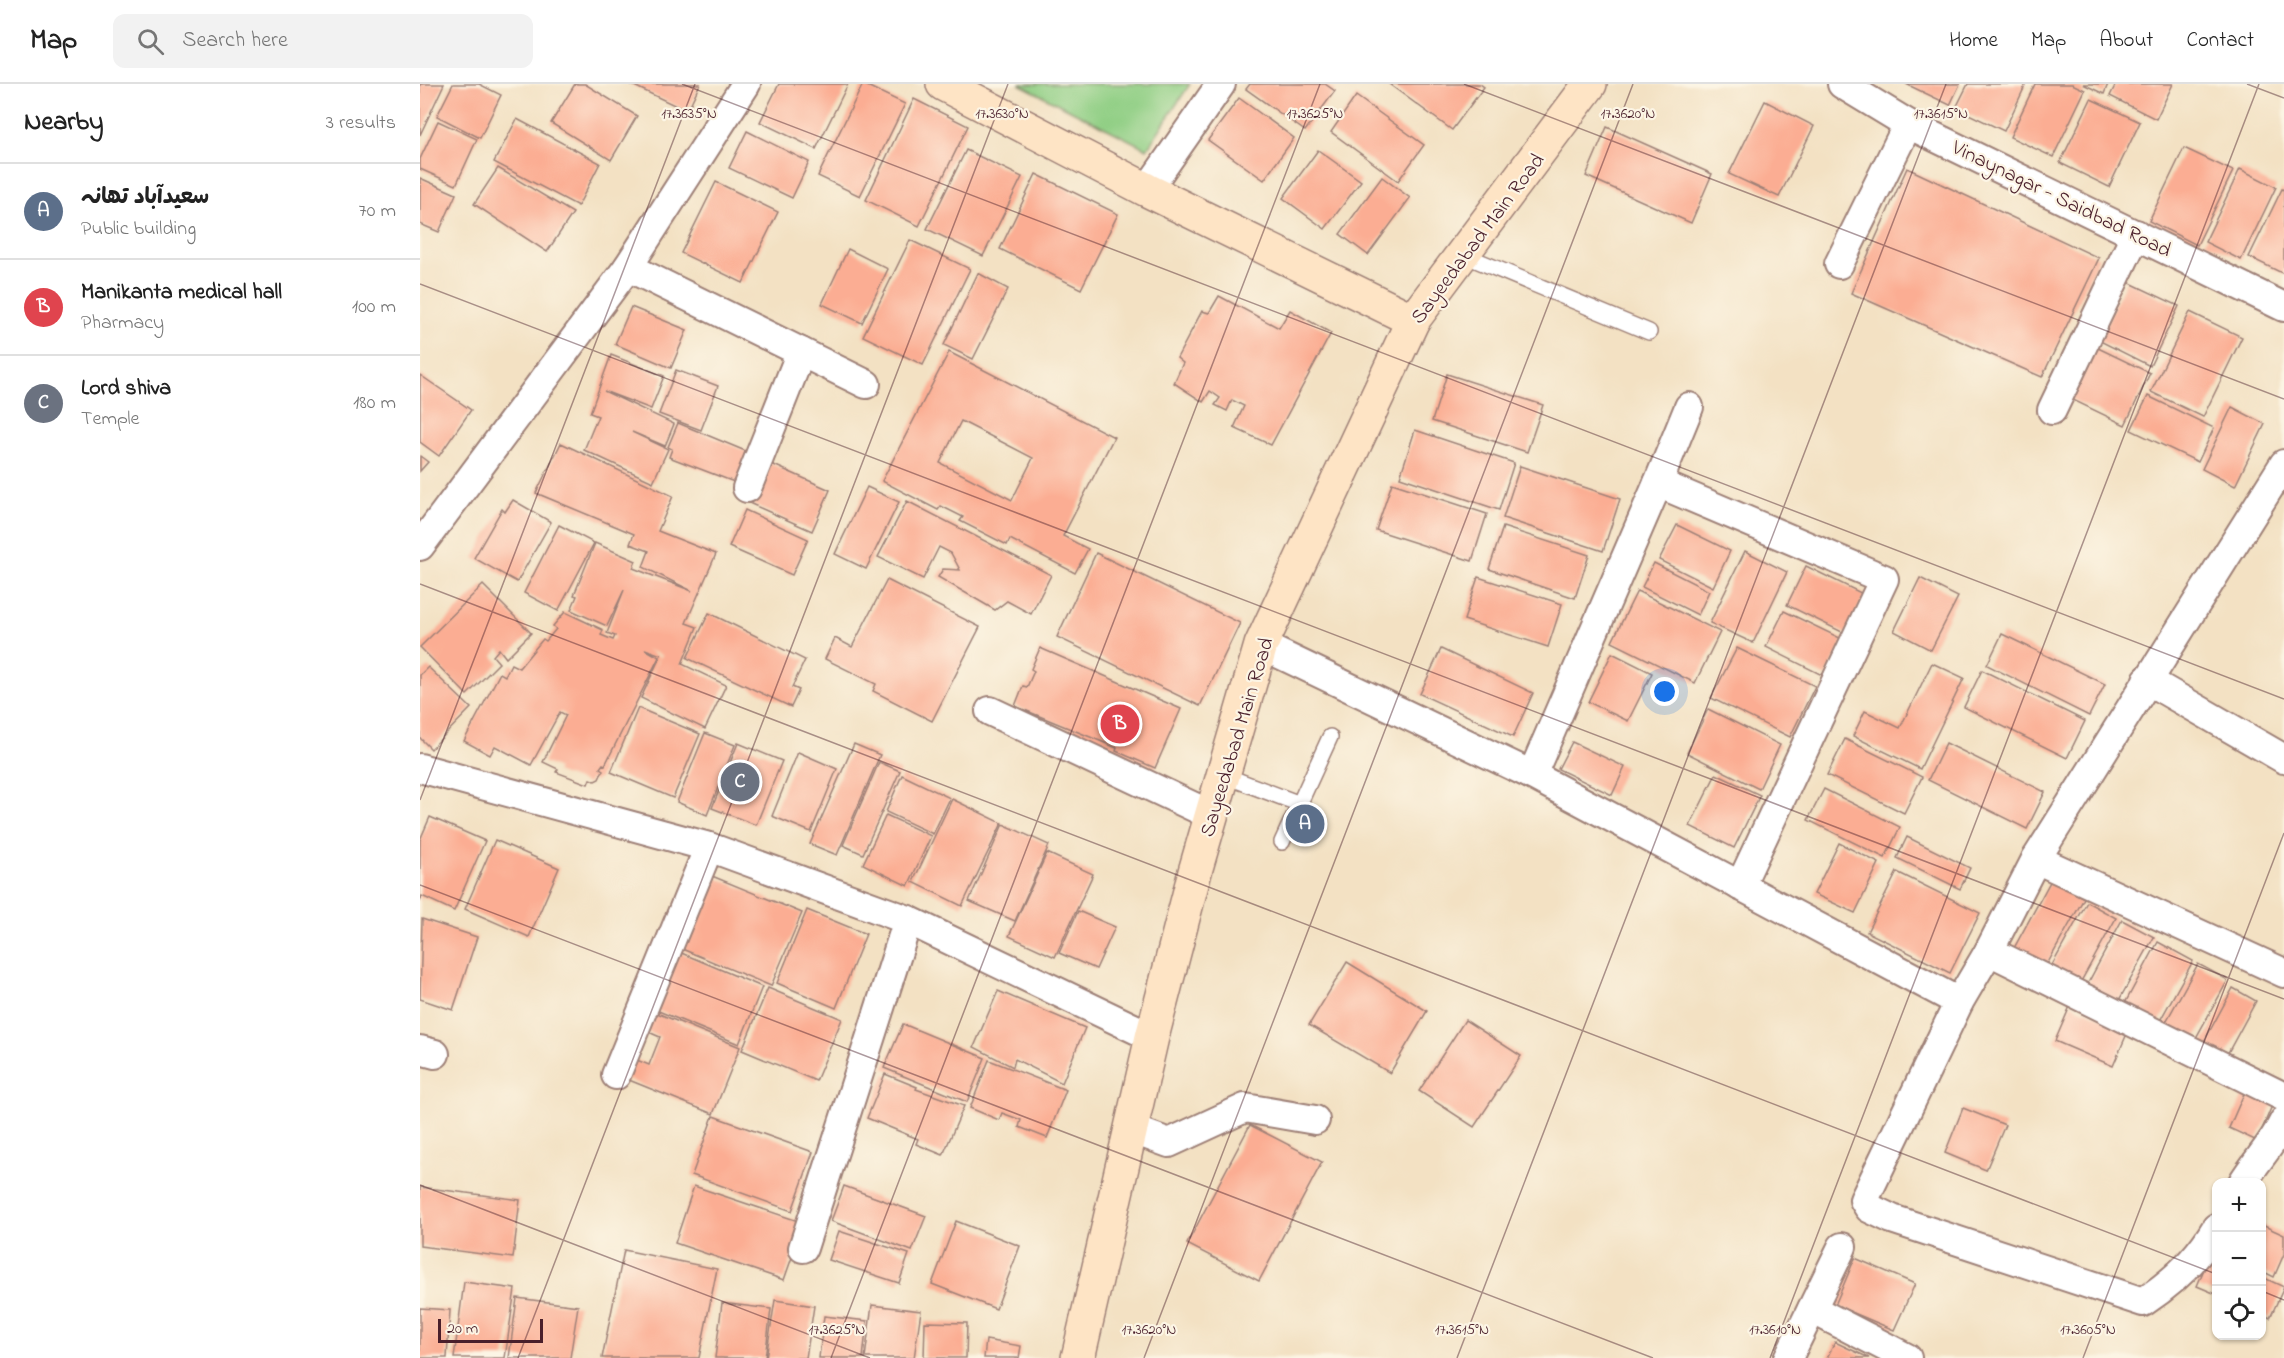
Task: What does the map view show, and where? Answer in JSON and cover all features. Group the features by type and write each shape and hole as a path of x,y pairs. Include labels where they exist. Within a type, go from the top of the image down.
{"main road":[{"path":"943,84 1147,190 1413,320"},
{"name":"Sayeedabad Main Road","path":"1078,1358 1152,1037 1211,815 1261,645 1413,320 1464,255 1590,84"}],"street":[{"path":"420,546 628,267 746,84"},
{"path":"1147,190 1221,84"},
{"name":"Vinaynagar - Saidbad Road","path":"1842,84 1908,123 2284,307"},
{"path":"1839,264 1908,123"},
{"path":"2052,410 2136,234"},
{"path":"628,267 866,384"},
{"path":"747,488 801,352"},
{"path":"1532,775 1689,407"},
{"path":"2214,1232 2205,1247 2162,1290 2144,1302 1892,1219 1869,1208 1864,1200 1959,1002 1989,951 2036,859 2284,464"},
{"path":"1658,483 1884,579 1740,886"},
{"path":"1261,645 1532,775 1959,1002"},
{"path":"2147,680 2284,759"},
{"path":"990,711 1211,815"},
{"path":"420,768 709,846 908,920 1152,1037"},
{"path":"616,1075 709,846"},
{"path":"2036,859 2284,973"},
{"path":"803,1248 908,920"},
{"path":"1989,951 2284,1097"},
{"path":"1131,1130 1169,1143 1245,1108 1315,1120"},
{"path":"2246,1178 2275,1139 2284,1121"},
{"path":"1788,1358 1842,1247"},
{"path":"1812,1309 1907,1358"}],"lane":[{"path":"1464,255 1649,332"},
{"path":"1282,842 1330,737"},
{"path":"1223,775 1300,804"}],"green space":[{"path":"1019,84 1190,84 1147,149"}],"building":[{"path":"420,84 444,84 420,135"},
{"path":"453,84 479,84 501,95 480,138 437,116"},
{"path":"575,84 585,84 637,116 611,160 551,123"},
{"path":"630,84 700,84 687,111"},
{"path":"779,84 848,84 816,149 760,122"},
{"path":"863,84 905,104 860,196 818,176"},
{"path":"1250,84 1325,84 1335,91 1305,131 1246,89"},
{"path":"1389,84 1480,84 1484,87 1452,130"},
{"path":"1906,84 1960,84 1950,105"},
{"path":"1968,84 2026,84 2004,131 1956,108"},
{"path":"2035,84 2072,84 2085,90 2053,157 2010,137"},
{"path":"2083,84 2108,84 2104,94"},
{"path":"2116,84 2173,84 2156,119 2110,96"},
{"path":"1356,96 1424,145 1398,181 1331,132"},
{"path":"1239,98 1294,138 1264,180 1208,140"},
{"path":"914,99 968,126 919,226 866,200"},
{"path":"2091,99 2140,122 2109,187 2060,163"},
{"path":"1765,101 1814,126 1779,197 1729,174"},
{"path":"517,119 600,163 578,206 494,162"},
{"path":"438,121 477,139 456,185 420,169 420,159"},
{"path":"1607,127 1712,174 1691,223 1586,176"},
{"path":"747,131 809,162 792,198 729,168"},
{"path":"2184,148 2233,171 2197,245 2149,221"},
{"path":"966,150 1022,177 983,256 927,229"},
{"path":"1318,150 1361,181 1325,229 1283,198"},
{"path":"498,168 573,213 547,252 474,204"},
{"path":"1907,168 2099,258 2042,377 1851,293"},
{"path":"2240,169 2276,187 2241,260 2205,242"},
{"path":"1036,174 1118,214 1081,289 1000,249"},
{"path":"1382,177 1410,198 1368,255 1340,234"},
{"path":"420,178 456,194 439,232 420,224"},
{"path":"716,182 778,212 743,283 681,253"},
{"path":"2282,189 2284,190 2284,274 2249,257"},
{"path":"910,240 970,269 923,365 863,336"},
{"path":"848,249 888,269 862,323 822,304"},
{"path":"978,273 1008,289 973,359 944,345"},
{"path":"2126,281 2179,306 2150,366 2098,340"},
{"path":"1219,296 1279,328 1290,310 1331,333 1271,445 1234,428 1244,406 1232,400 1227,411 1215,405 1220,398 1210,391 1203,402 1174,383 1183,363 1177,358 1202,311 1209,313"},
{"path":"631,307 687,330 671,368 615,344"},
{"path":"2190,312 2242,337 2203,417 2151,392"},
{"path":"2096,347 2150,373 2125,425 2071,399"},
{"path":"949,352 1114,437 1063,536 1088,549 1075,573 1010,539 1007,545 960,521 963,517 941,506 938,510 882,481","holes":["961,421 1033,458 1012,500 940,463"]},
{"path":"611,355 664,376 651,409 604,391 674,424 665,446 632,432 668,449 653,482 584,450 598,416 590,413"},
{"path":"676,370 718,386 701,430 659,414"},
{"path":"1447,374 1543,405 1527,452 1432,421"},
{"path":"420,375 471,410 439,456 420,442"},
{"path":"2148,396 2214,428 2198,462 2131,430"},
{"path":"2232,407 2265,424 2235,486 2202,469"},
{"path":"678,423 755,455 742,485 669,457 672,449 668,447"},
{"path":"1415,430 1514,463 1499,510 1400,477"},
{"path":"561,443 673,496 658,531 716,554 686,623 697,627 682,664 726,685 705,729 641,698 661,655 645,649 659,657 605,765 603,764 600,768 603,770 599,779 595,781 590,779 588,784 556,772 558,769 543,762 566,715 560,712 531,765 495,746 490,755 464,741 500,673 505,676 511,664 519,668 543,639 546,641 556,629 553,626 565,612 603,630 601,635 613,640 615,636 607,633 624,590 607,626 571,610 577,596 574,595 595,543 636,561 633,568 692,591 643,567 649,551 630,544 634,534 536,493"},
{"path":"420,456 428,462 420,471"},
{"path":"767,462 830,490 812,531 749,503"},
{"path":"1520,466 1620,499 1603,551 1503,518"},
{"path":"1392,483 1487,514 1472,561 1376,530"},
{"path":"867,487 899,502 866,569 835,554"},
{"path":"513,500 551,522 517,582 474,558 502,509 505,512"},
{"path":"907,501 1051,575 1031,614 1007,601 995,610 938,577 943,569 960,570 951,553 939,547 923,579 878,557"},
{"path":"745,510 808,539 792,575 729,547"},
{"path":"559,525 594,543 558,611 524,593"},
{"path":"1677,525 1730,551 1713,587 1659,560"},
{"path":"1503,527 1589,555 1575,598 1489,569"},
{"path":"1745,551 1787,572 1753,643 1710,623"},
{"path":"1096,553 1240,623 1200,706 1057,637"},
{"path":"1654,563 1709,591 1698,615 1642,587"},
{"path":"1806,566 1865,595 1846,634 1787,605"},
{"path":"1478,577 1562,604 1548,647 1464,620"},
{"path":"1920,578 1958,597 1931,650 1894,631"},
{"path":"887,580 980,627 932,721 873,691 876,684 825,659 835,638 852,647"},
{"path":"483,585 531,633 506,658 499,649 493,656 499,663 467,695 420,647"},
{"path":"1637,591 1720,632 1695,683 1612,642"},
{"path":"1784,611 1844,640 1826,677 1766,647"},
{"path":"709,613 805,660 792,687 799,690 791,707 687,658"},
{"path":"2002,634 2105,684 2089,716 1987,665"},
{"path":"1040,648 1181,709 1155,768 1116,751 1117,748 1015,706 1023,686 1027,687 1034,671 1031,669"},
{"path":"1737,648 1815,686 1790,737 1711,698"},
{"path":"1441,649 1533,693 1513,737 1420,694"},
{"path":"1612,653 1652,673 1628,721 1588,702"},
{"path":"1932,663 1964,678 1920,769 1853,736 1865,711 1900,728"},
{"path":"428,667 471,708 431,749 420,738 420,675"},
{"path":"1982,670 2085,721 2067,758 1964,707"},
{"path":"638,708 700,734 673,798 611,772"},
{"path":"1708,709 1780,745 1759,789 1687,753"},
{"path":"705,733 735,745 707,815 677,802"},
{"path":"1845,739 1922,777 1904,813 1827,775"},
{"path":"1572,742 1625,767 1612,795 1558,769"},
{"path":"738,743 782,761 756,825 712,808"},
{"path":"1946,743 2045,792 2027,829 1928,780"},
{"path":"854,744 880,755 837,855 810,844"},
{"path":"798,752 837,769 811,832 772,816"},
{"path":"879,762 900,771 863,854 843,845"},
{"path":"1716,774 1760,795 1734,848 1690,826"},
{"path":"902,775 950,798 933,834 886,812"},
{"path":"1824,789 1900,827 1885,858 1808,820"},
{"path":"952,799 1002,823 962,906 913,882"},
{"path":"886,815 931,836 908,886 863,864"},
{"path":"430,817 485,841 454,911 422,896 420,902 420,840"},
{"path":"1003,824 1049,845 1015,921 969,901"},
{"path":"1907,837 1970,868 1960,889 1897,858"},
{"path":"495,840 559,868 529,937 465,909"},
{"path":"1839,843 1879,863 1855,913 1814,894"},
{"path":"1047,853 1093,874 1055,957 1009,936"},
{"path":"1897,872 1980,913 1950,973 1867,932"},
{"path":"712,876 802,913 771,986 682,949"},
{"path":"2051,880 2084,898 2045,968 2013,950"},
{"path":"2087,902 2116,918 2079,985 2050,969"},
{"path":"807,910 866,934 836,1008 777,983"},
{"path":"1078,911 1115,927 1096,969 1059,953"},
{"path":"422,919 477,937 453,1010 420,999"},
{"path":"2122,920 2154,937 2118,1002 2087,985"},
{"path":"2158,942 2193,961 2157,1026 2123,1007"},
{"path":"679,952 762,987 739,1044 656,1010"},
{"path":"1347,962 1427,1011 1390,1073 1309,1025"},
{"path":"2198,964 2228,980 2192,1045 2162,1029"},
{"path":"768,988 842,1019 816,1081 742,1050"},
{"path":"2233,988 2256,1001 2224,1060 2201,1047"},
{"path":"998,991 1085,1028 1062,1083 1015,1059 1013,1067 974,1047"},
{"path":"2071,1004 2129,1029 2113,1066 2055,1041"},
{"path":"652,1011 740,1047 713,1114 624,1078 632,1058 649,1065 660,1037 644,1030"},
{"path":"1465,1020 1521,1056 1474,1127 1419,1091"},
{"path":"903,1024 985,1058 967,1102 884,1068"},
{"path":"989,1060 1066,1090 1047,1138 1019,1127 1021,1120 1002,1113 999,1120 970,1108"},
{"path":"885,1074 917,1087 916,1089 964,1106 943,1155 916,1144 918,1139 867,1118"},
{"path":"2246,1089 2274,1101 2257,1141 2229,1128"},
{"path":"1963,1108 2005,1125 1986,1170 1945,1153"},
{"path":"713,1116 813,1152 792,1211 692,1175"},
{"path":"1250,1125 1322,1162 1259,1281 1187,1244"},
{"path":"694,1186 804,1223 784,1280 675,1243"},
{"path":"844,1186 926,1216 912,1251 831,1221"},
{"path":"420,1187 520,1200 513,1258 420,1246"},
{"path":"956,1221 1020,1246 996,1309 932,1284"},
{"path":"2266,1227 2284,1235 2284,1254 2274,1277 2266,1273"},
{"path":"839,1231 909,1254 899,1283 829,1260"},
{"path":"624,1250 717,1269 699,1358 602,1358"},
{"path":"2210,1255 2212,1256 2212,1292 2197,1286"},
{"path":"1855,1258 1915,1284 1894,1330 1835,1305"},
{"path":"2266,1279 2284,1287 2270,1318 2266,1316"},
{"path":"464,1282 515,1289 505,1358 454,1358"},
{"path":"517,1298 578,1306 570,1358 509,1358"},
{"path":"775,1300 814,1306 806,1358 766,1358"},
{"path":"722,1303 771,1309 765,1358 715,1358"},
{"path":"872,1305 921,1311 914,1358 865,1358"},
{"path":"420,1308 450,1310 447,1358 420,1358"},
{"path":"824,1316 867,1321 863,1358 819,1358"},
{"path":"925,1322 967,1323 966,1358 924,1358"},
{"path":"986,1340 1021,1346 1019,1358 984,1358"},
{"path":"1835,1342 1869,1358 1827,1358"}],"place":[{"name":"Manikanta medical hall","path":"1120,724"},
{"name":"Lord shiva","path":"740,782"},
{"name":"سعیدآباد تھانہ","path":"1305,824"}]}
